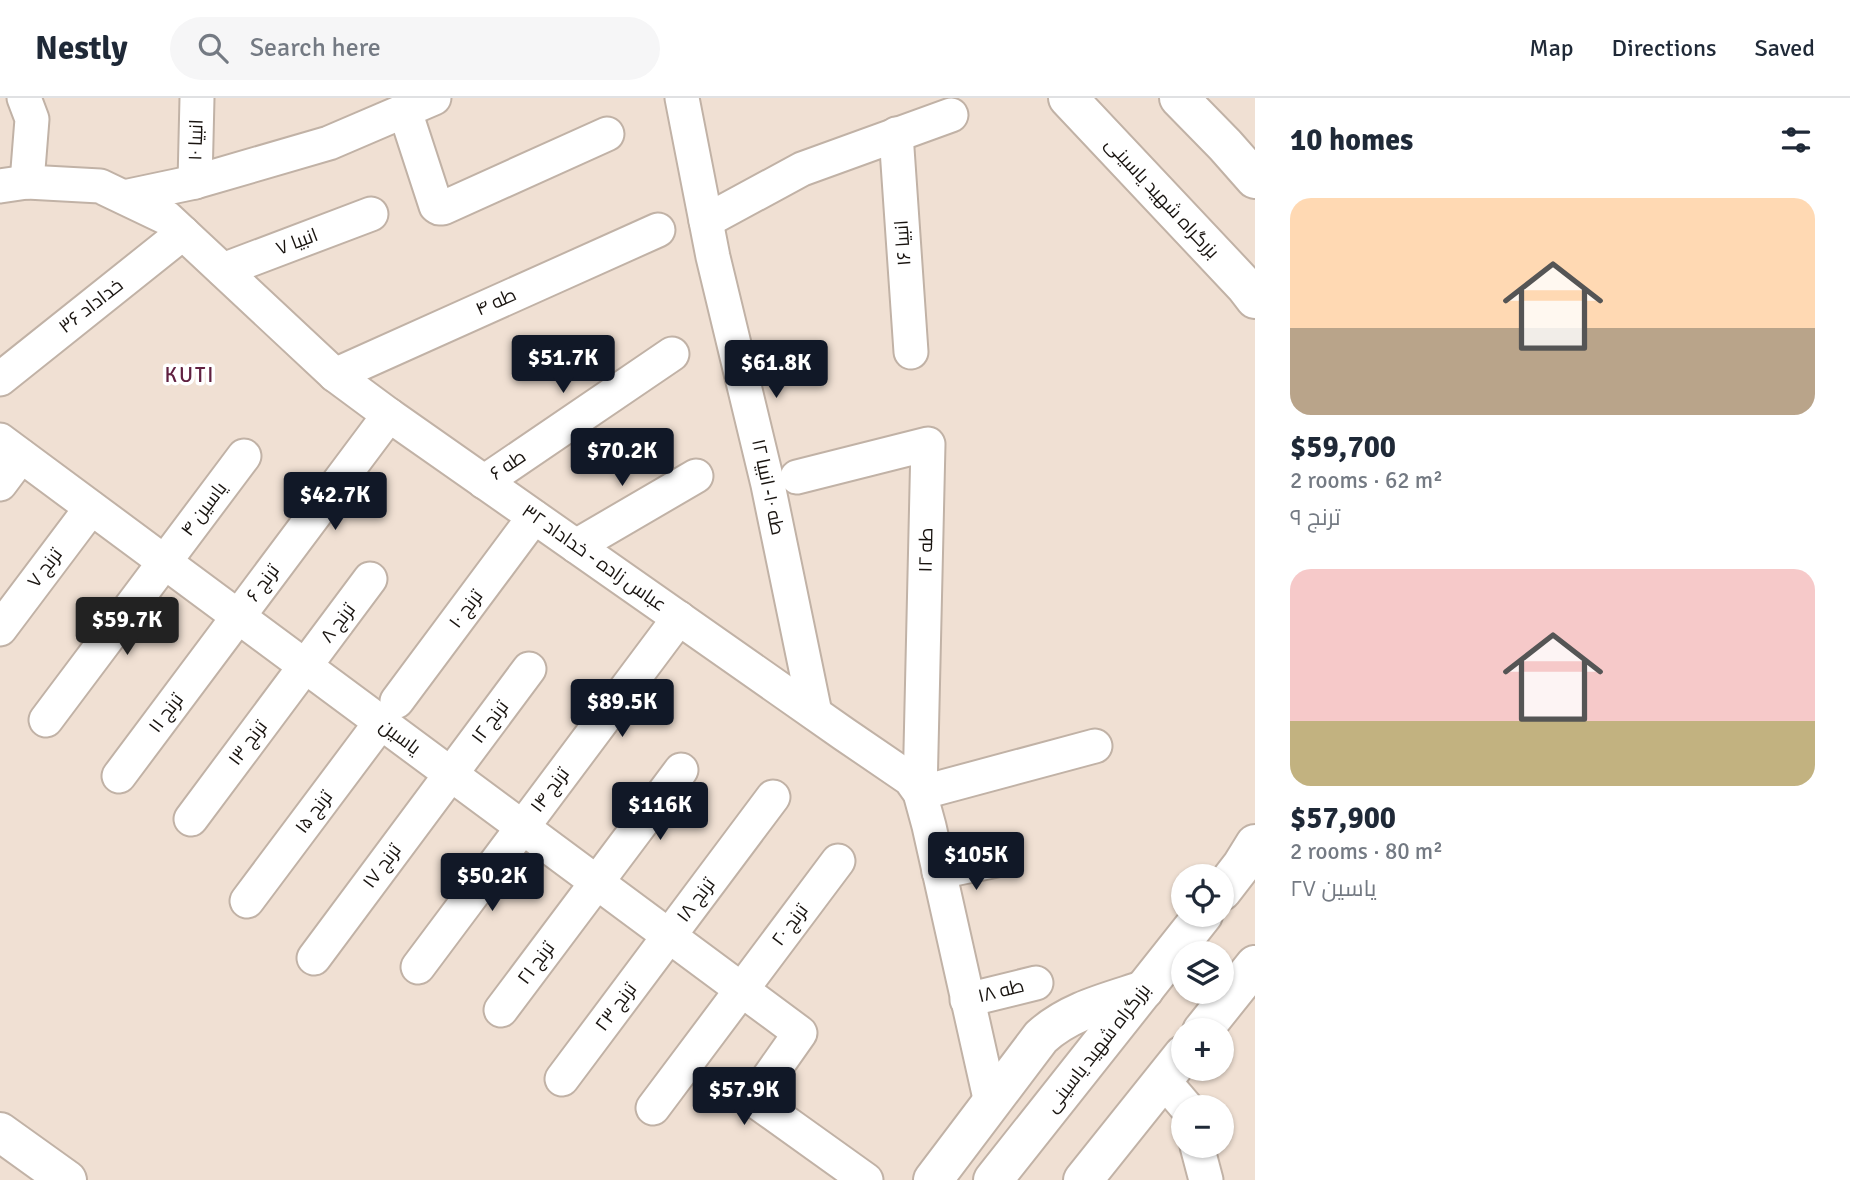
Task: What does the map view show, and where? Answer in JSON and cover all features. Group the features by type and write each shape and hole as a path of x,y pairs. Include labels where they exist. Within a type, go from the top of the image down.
{"main road":[{"name":"بزرگراه شهید یاسینی","path":"1068,98 1255,299"},
{"path":"1179,98 1255,179"},
{"path":"1234,875 1255,844"},
{"name":"بزرگراه شهید یاسینی","path":"993,1180 1193,927"},
{"path":"1212,1018 1255,965"},
{"path":"933,1180 1041,1037 1052,1027 1068,1017 1144,989"},
{"path":"1083,1180 1178,1081"},
{"path":"0,1132 67,1180"}],"street":[{"path":"13,184 32,119 24,98"},
{"name":"انبیا ۱۰","path":"195,182 197,98"},
{"name":"طه ۱۰- انبیا ۱۲","path":"682,98 706,221 768,485 814,713"},
{"path":"124,197 195,182 329,143 419,104 436,205 439,208 607,134"},
{"path":"706,221 802,169 951,115"},
{"name":"انبیا ۱۶","path":"896,134 911,352"},
{"name":"عباس زاده - خداداد ۳۲","path":"13,184 100,186 167,218 335,374 484,482 910,779 920,793"},
{"name":"انبیا ۷","path":"223,270 371,214"},
{"name":"طه ۴","path":"335,374 658,230"},
{"name":"خداداد ۳۶","path":"4,368 183,233"},
{"name":"طه ۶","path":"484,482 672,354"},
{"name":"ترنج ۶","path":"238,617 389,415"},
{"name":"طه ۱۲","path":"797,477 929,444 920,793"},
{"path":"0,484 11,448"},
{"name":"یاسین","path":"11,448 305,667 389,711 451,774 800,1033 755,1097 757,1102 866,1180"},
{"name":"یاسین ۴","path":"47,720 244,456"},
{"path":"576,546 696,476"},
{"name":"ترنج ۷","path":"0,629 91,508"},
{"name":"ترنج ۱۰","path":"389,711 534,517"},
{"name":"ترنج ۸","path":"305,667 370,579"},
{"name":"ترنج ۱۱","path":"119,776 238,617"},
{"name":"ترنج ۱۴","path":"418,967 679,618"},
{"name":"ترنج ۱۳","path":"191,819 305,667"},
{"name":"ترنج ۱۲","path":"451,774 529,670"},
{"name":"ترنج ۱۵","path":"247,901 389,711"},
{"path":"991,1103 920,793 1095,746"},
{"name":"ترنج ۲۱","path":"501,1010 681,770"},
{"name":"ترنج ۱۷","path":"314,958 451,774"},
{"name":"ترنج ۱۸","path":"669,936 773,797"},
{"path":"939,872 1002,859"},
{"name":"ترنج ۲۰","path":"653,1108 838,861"},
{"name":"ترنج ۲۳","path":"562,1079 669,936"},
{"name":"طه ۱۸","path":"967,1000 1036,983"},
{"path":"1200,1158 1206,1180"}],"district":[{"name":"KUTI","path":"190,375"}]}
